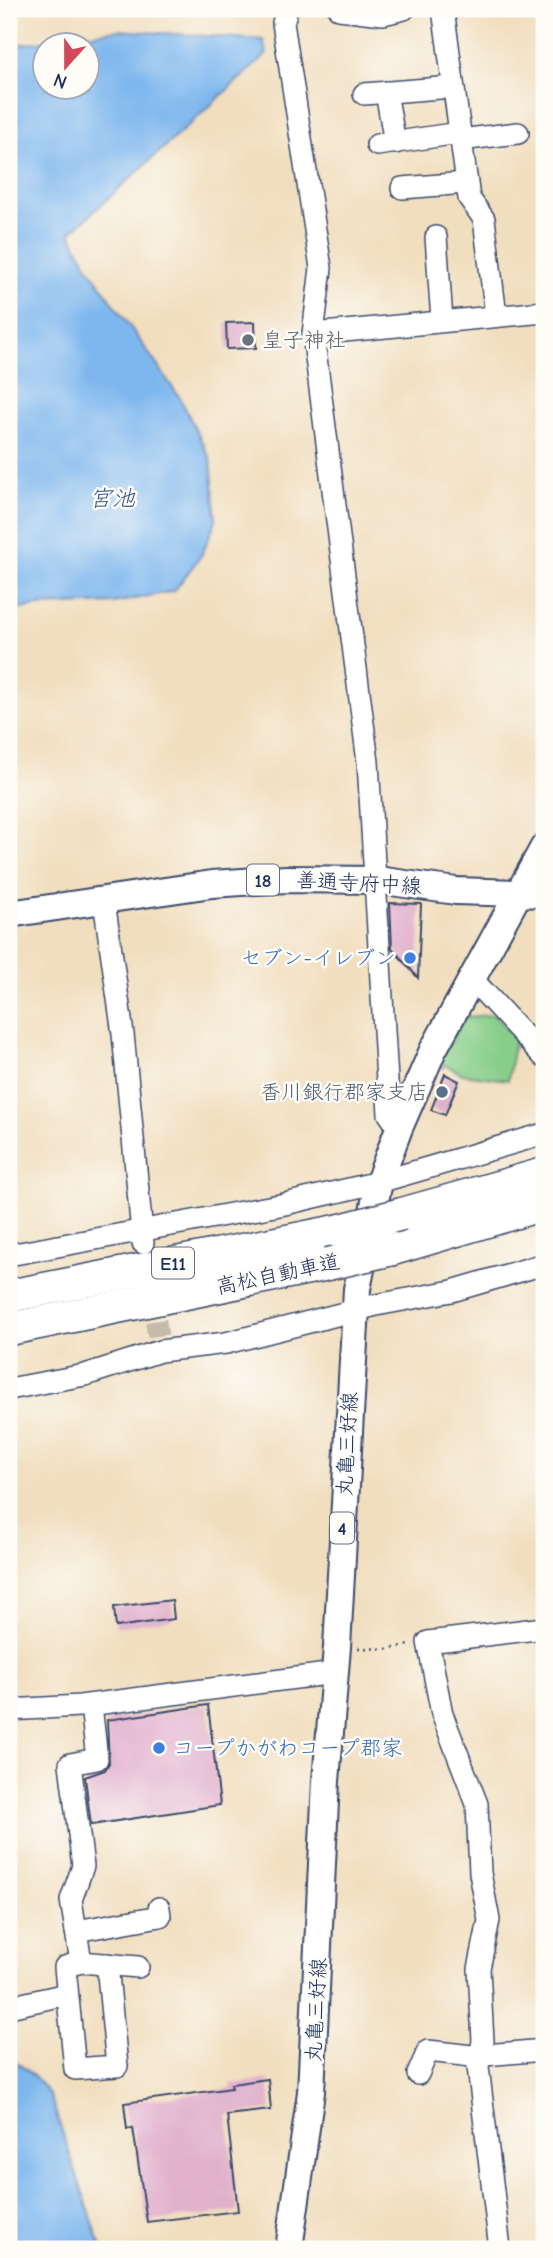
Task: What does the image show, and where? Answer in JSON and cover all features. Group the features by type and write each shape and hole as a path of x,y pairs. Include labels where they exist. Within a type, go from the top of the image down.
{"highway":[{"name":"高松自動車道","path":"9,1296 337,1231 544,1174"},
{"name":"高松自動車道","path":"9,1329 328,1265 393,1249 544,1204"}],"main road":[{"name":"丸亀三好線","path":"289,2249 311,2092 326,1781 336,1660 354,1311 379,1182 399,1128 433,1050 472,980 531,894 544,846"},
{"name":"善通寺府中線","path":"9,915 249,881 327,878 377,880 456,891 531,894"}],"street":[{"path":"287,9 283,23 321,268 313,334 368,762 389,1114 399,1128"},
{"path":"339,9 383,13 404,9"},
{"path":"443,9 466,183 469,198 484,219 496,316"},
{"path":"364,94 453,87"},
{"path":"386,92 386,144 518,133"},
{"path":"402,188 466,183"},
{"path":"436,237 442,320"},
{"path":"313,334 544,312"},
{"path":"104,901 123,1034 142,1238"},
{"path":"472,980 544,1057"},
{"path":"9,1255 142,1238 379,1182 544,1134"},
{"path":"9,1389 85,1375 159,1343 226,1343 354,1311 452,1291 544,1264"},
{"path":"500,2249 478,2067 482,2041 479,1969 489,1920 480,1873 477,1804 442,1714 428,1643 544,1628"},
{"path":"9,1710 91,1705 336,1660"},
{"path":"81,1962 71,1900 83,1866 70,1763 97,1759 91,1705"},
{"path":"76,1931 160,1916 159,1908"},
{"path":"107,1964 117,2066 75,2069 65,1967 81,1962 107,1964 138,1967"},
{"path":"9,2007 67,1994"},
{"path":"418,2074 428,2052 480,2056 544,2050"}],"path":[{"path":"336,1660 428,1643"}],"green space":[{"path":"494,1015 515,1038 508,1080 463,1074 445,1065 443,1068 438,1065 464,1017"}],"water":[{"name":"宮池","path":"118,30 263,40 267,54 70,233 89,268 180,398 211,460 216,520 202,554 174,591 114,603 37,606 9,611 9,46 32,43 32,102 102,102 102,32"},
{"path":"9,2056 36,2078 50,2096 102,2249 9,2249"}],"building":[{"path":"255,322 256,348 227,349 226,323"},
{"name":"セブン-イレブン","path":"390,903 421,904 418,978 392,948"},
{"path":"445,1074 459,1081 445,1115 431,1110"},
{"path":"172,1600 174,1619 116,1627 114,1607"},
{"name":"コープかがわコープ郡家","path":"208,1705 220,1805 91,1825 85,1777 105,1770 109,1763 107,1720"},
{"path":"268,2079 271,2110 227,2115 238,2211 147,2222 133,2128 127,2129 124,2103 232,2088 231,2084"}],"tunnel":[{"path":"151,1290 158,1336"}],"place":[{"name":"皇子神社","path":"248,340"},
{"name":"セブン-イレブン","path":"410,958"},
{"name":"香川銀行郡家支店","path":"442,1092"},
{"name":"コープかがわコープ郡家","path":"159,1748"}]}
